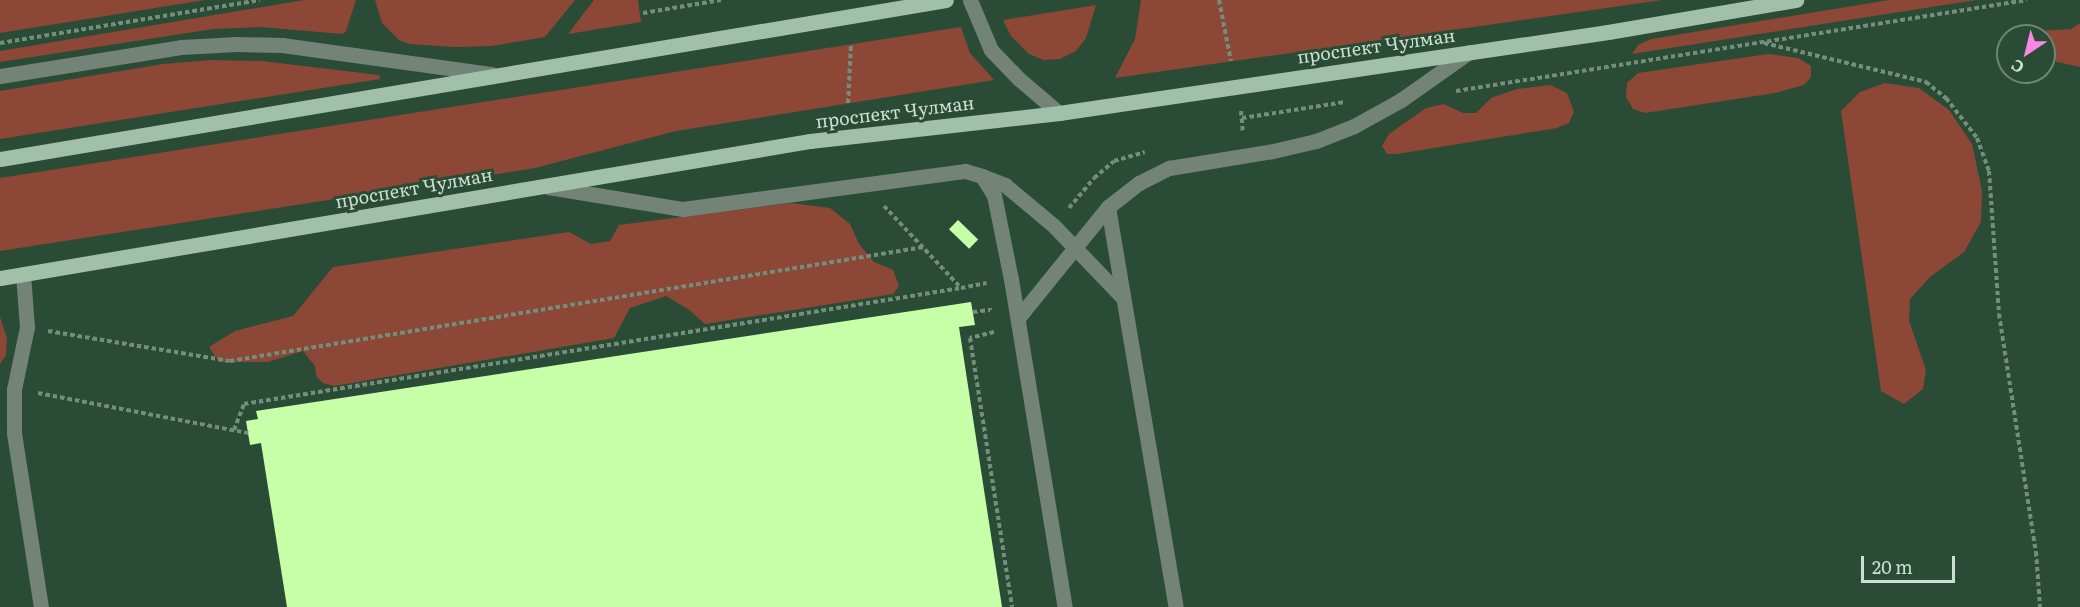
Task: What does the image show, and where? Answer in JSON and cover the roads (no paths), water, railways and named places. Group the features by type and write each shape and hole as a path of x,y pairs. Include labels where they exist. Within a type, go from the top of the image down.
{"main road":[{"path":"0,159 945,0"},
{"path":"1736,10 1750,0"},
{"name":"проспект Чулман","path":"0,278 820,140 1059,113 1469,52 1796,0"}],"street":[{"path":"970,0 991,50 1012,73 1059,113"},
{"path":"0,76 181,47 237,44 282,45 504,76"},
{"path":"1018,318 1108,207 1139,183 1169,168 1273,151 1316,141 1354,126 1401,100 1469,52"},
{"path":"542,186 682,209 965,171 1005,185 1075,246 1124,299"},
{"path":"982,176 994,195 1018,318 1065,607"},
{"path":"1108,207 1176,607"},
{"path":"23,274 27,327 7,388 41,607"}]}
